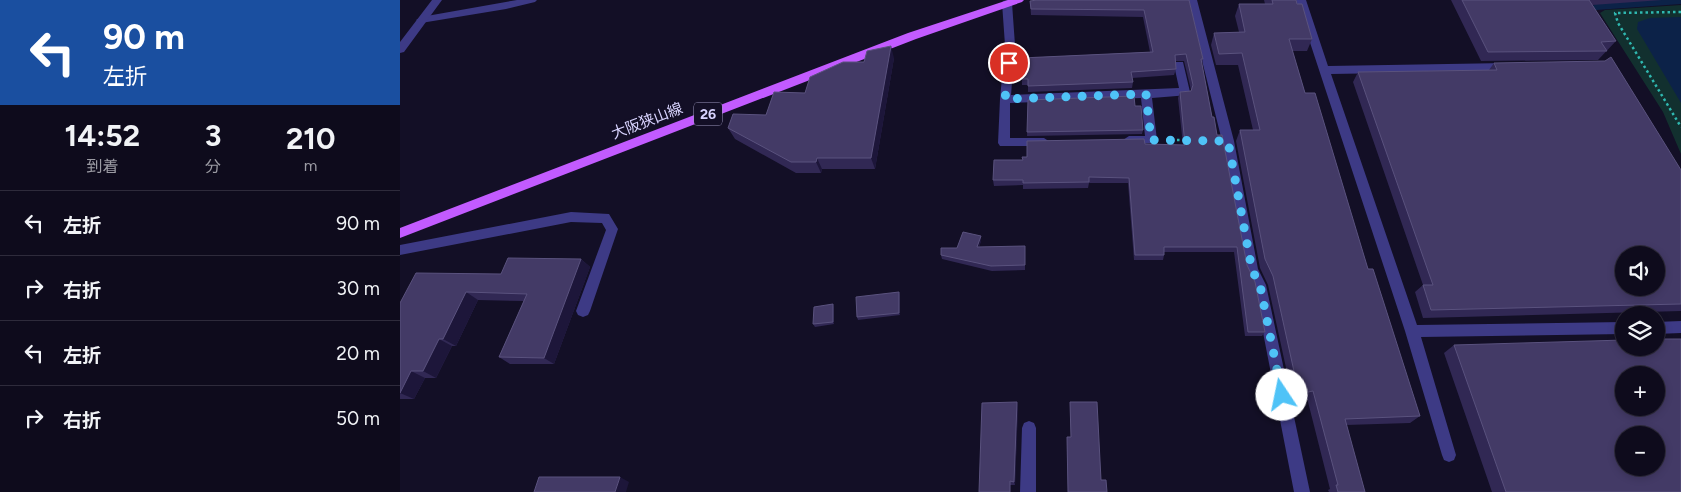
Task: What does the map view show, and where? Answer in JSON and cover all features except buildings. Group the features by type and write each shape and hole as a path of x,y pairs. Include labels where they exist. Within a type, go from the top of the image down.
{"main road":[{"name":"大阪狭山線","path":"400,233 912,36 1013,2"}],"street":[{"path":"400,49 404,37 437,0"},
{"path":"421,20 532,0"},
{"path":"1192,0 1228,141 1252,270 1260,285 1302,492"},
{"path":"1301,0 1412,331 1449,455"},
{"path":"1013,2 1005,99 1004,143 1053,142"},
{"path":"1005,99 1185,92 1179,65"},
{"path":"1324,70 1518,67"},
{"path":"1121,140 1151,140 1146,94"},
{"path":"400,250 571,217 605,218 612,229 583,311"},
{"path":"1665,328 1681,327"},
{"path":"1412,331 1615,328"},
{"path":"1028,492 1029,428"}],"path":[{"path":"1681,12 1615,13 1618,23 1681,127"},
{"path":"1151,140 1192,140"}],"green space":[{"path":"1681,5 1681,154 1663,112 1600,13 1605,10"}],"water":[{"path":"1681,17 1681,103 1637,29 1638,22 1650,18"}],"waterway":[{"path":"1596,7 1681,1"}],"route":[{"path":"1009,63 1005,99 1146,94 1151,140 1228,141 1252,270 1260,285 1282,395"}]}
